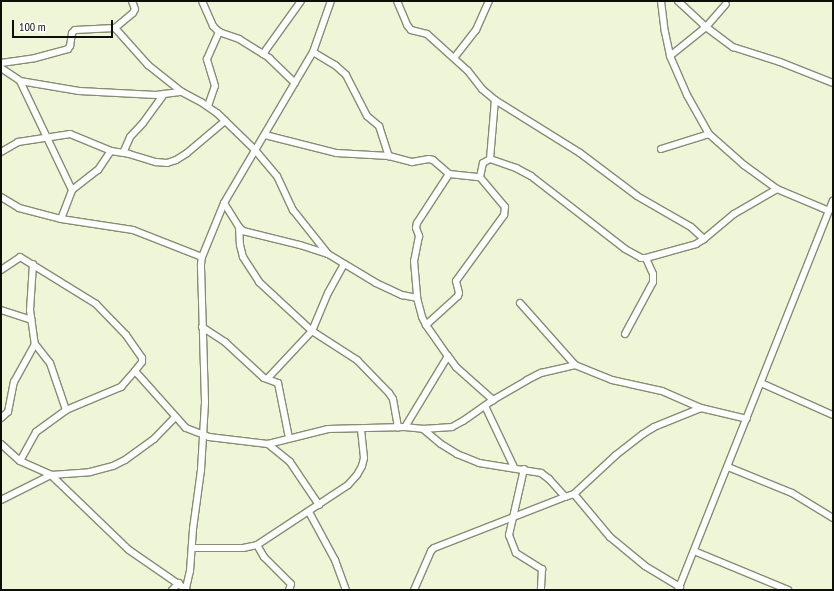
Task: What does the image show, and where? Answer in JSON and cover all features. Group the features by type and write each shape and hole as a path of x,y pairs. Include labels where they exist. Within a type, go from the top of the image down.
{"street":[{"path":"1,63 35,58 68,49 70,46 72,33 75,30 115,28 133,13 135,9 132,1"},
{"path":"202,1 214,26 219,32 239,39 263,54 295,83"},
{"path":"263,54 301,1"},
{"path":"1,444 20,461 51,475 130,550 186,589 190,571 201,470 205,402 202,327 202,257 224,203 313,52 331,1"},
{"path":"397,1 407,26 411,30 424,32 454,58 495,100 580,153 637,196 691,227 704,239"},
{"path":"454,58 476,30 489,1"},
{"path":"661,1 664,32 670,56 687,95 709,134 738,160 777,189 829,211"},
{"path":"678,1 706,27 733,47 780,62 833,83"},
{"path":"670,56 706,27 726,4"},
{"path":"115,28 148,65 182,92 208,106 255,150 278,176 293,210 328,254"},
{"path":"208,106 215,86 207,59 219,32"},
{"path":"313,52 335,65 346,75 366,116 379,126 389,156"},
{"path":"1,68 20,81 86,92 164,94 182,92"},
{"path":"20,81 72,190"},
{"path":"123,153 130,137 143,123 164,94"},
{"path":"490,159 495,100"},
{"path":"1,152 18,142 46,136 70,134 111,151 156,162 167,163 176,160 225,121"},
{"path":"661,149 709,134"},
{"path":"265,135 336,153 389,156 412,162 429,159 449,174 480,177 505,207 504,215 456,281 459,293 458,296 426,325"},
{"path":"61,219 72,190 98,170 111,151"},
{"path":"490,159 531,176 624,249 641,258 646,258 696,244 734,214 777,189"},
{"path":"480,177 483,163 490,159"},
{"path":"449,174 417,223 416,228 419,236 414,261 417,298 422,317 426,325 456,367 493,400"},
{"path":"1,197 19,208 61,219 133,230 202,257"},
{"path":"574,494 610,538 645,566 679,588 833,201"},
{"path":"224,203 239,228 243,231 300,245 328,254 376,283 402,294 417,298"},
{"path":"239,228 240,245 243,257 259,282 312,331 357,360 394,399 402,428"},
{"path":"1,270 20,257 33,264 96,304 126,335 142,358 142,362 135,372 116,390 66,410 36,432 20,461"},
{"path":"625,334 653,282 653,274 646,258"},
{"path":"33,264 31,320 35,344 50,364 66,410"},
{"path":"268,378 312,331 328,294 344,264"},
{"path":"520,303 575,365 612,380 662,391 701,408 747,419"},
{"path":"1,310 31,320"},
{"path":"202,327 225,342 264,378 276,380 279,386 289,438"},
{"path":"1,418 8,412 14,382 35,344"},
{"path":"402,428 448,356"},
{"path":"135,372 186,428 202,435 268,444 328,429 423,429 452,427 493,400 541,374 575,365"},
{"path":"761,383 833,415"},
{"path":"485,406 514,467"},
{"path":"414,590 431,551 434,548 512,520 574,494 616,455 643,434 654,427 701,408"},
{"path":"1,500 51,475 90,472 113,466 146,446 175,417"},
{"path":"192,548 243,548 256,545 348,486 357,475 364,458 361,429"},
{"path":"423,429 441,444 457,454 479,462 541,473 549,479 565,497"},
{"path":"268,444 290,462 319,504"},
{"path":"728,468 792,493 833,518"},
{"path":"524,469 509,535 516,553 542,569 541,590"},
{"path":"309,512 335,560 346,590"},
{"path":"256,545 264,557 291,584 289,590"},
{"path":"694,551 788,590"},
{"path":"172,590 179,584"}]}
